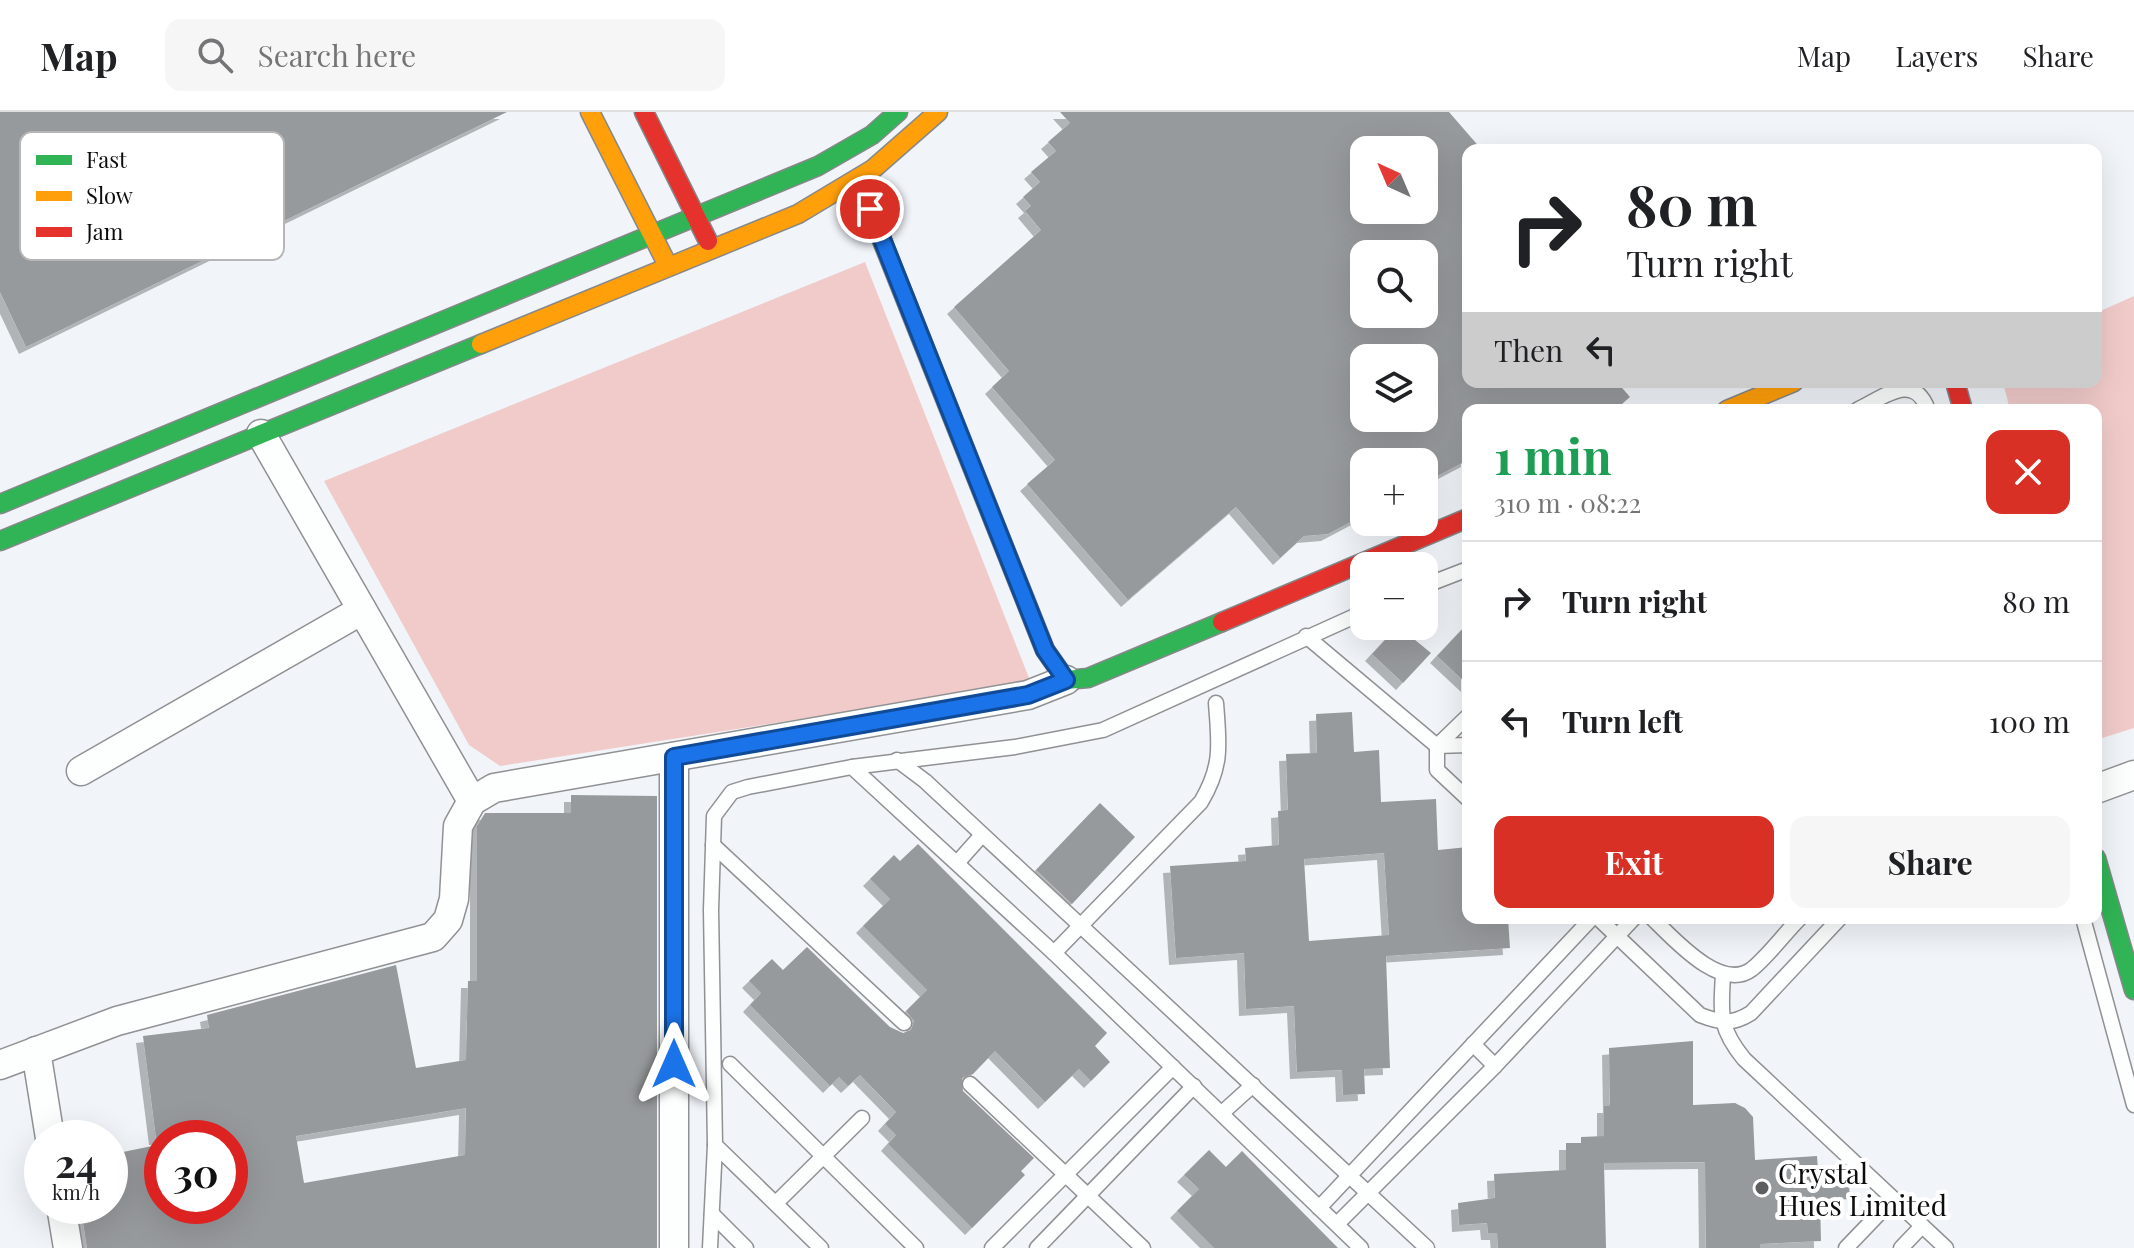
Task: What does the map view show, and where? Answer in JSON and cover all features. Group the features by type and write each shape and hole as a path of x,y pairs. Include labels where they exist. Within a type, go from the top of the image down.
{"street":[{"path":"590,112 668,268"},
{"path":"644,112 712,249"},
{"path":"0,541 14,513 818,166 872,135 898,112"},
{"path":"14,513 261,434 798,214 890,159 938,112"},
{"path":"858,180 1045,650 1066,680"},
{"path":"1741,404 1780,388"},
{"path":"261,434 472,801"},
{"path":"0,1065 117,1021 433,937 448,920 454,899 458,826 472,801 494,788 1028,695 1066,680 1088,678 1462,521"},
{"path":"81,771 362,610"},
{"path":"674,757 674,1248"},
{"path":"2102,787 2134,775"},
{"path":"2102,879 2134,990"},
{"path":"36,1051 47,1120"},
{"path":"64,1224 68,1248"}],"lane":[{"path":"1870,404 1902,389 1913,388 1921,394 1925,404"},
{"path":"0,482 14,513"},
{"path":"1438,581 1462,571"},
{"path":"710,1248 715,1145 711,910 714,816 732,792 852,767 1015,747 1103,730 1350,618"},
{"path":"1306,636 1437,746 1462,745"},
{"path":"1054,953 1187,817 1207,791 1220,759 1216,703"},
{"path":"1462,722 1437,746 1437,770 1462,793"},
{"path":"897,760 925,781 1351,1174 1427,1248"},
{"path":"852,767 1054,953 1361,1248"},
{"path":"957,863 982,835"},
{"path":"713,845 904,1023"},
{"path":"1319,1208 1589,924"},
{"path":"1602,924 1700,1015 1721,1023 1737,1022 1751,1013 1834,924"},
{"path":"1337,1224 1495,1066 1628,924"},
{"path":"1659,924 1706,966 1734,976 1750,971 1794,924"},
{"path":"2085,924 2134,1105"},
{"path":"1723,974 1721,1023 1744,1059 1946,1248"},
{"path":"1473,1044 1495,1066"},
{"path":"730,1064 916,1248"},
{"path":"992,1248 1173,1067"},
{"path":"970,1084 1143,1248"},
{"path":"1222,1113 1253,1085"},
{"path":"1037,1248 1194,1086"},
{"path":"776,1203 862,1118"},
{"path":"715,1145 821,1248"},
{"path":"1846,1248 1893,1199"},
{"path":"712,1214 746,1248"},
{"path":"1901,1248 1922,1226"}],"shaded area":[{"path":"865,262 1031,683 500,766 469,745 324,481"},
{"path":"2134,296 2134,728 2102,738 2102,404 2008,404 2004,388 2102,388 2102,310"}],"building":[{"path":"0,112 507,112 284,221 284,132 20,132 20,260 204,260 26,347 0,292"},
{"path":"1060,112 1449,112 1477,144 1462,144 1462,388 1622,388 1630,397 1622,404 1462,404 1462,463 1438,476 1438,448 1350,448 1350,522 1328,534 1304,536 1280,558 1236,507 1128,600 1027,484 1055,460 992,387 1009,371 954,307 1041,230 1025,211 1031,206 1023,197 1040,182 1031,172 1056,151 1048,142 1070,123"},
{"path":"1462,629 1462,679 1437,656"},
{"path":"1385,640 1415,640 1431,653 1403,683 1372,654"},
{"path":"1352,712 1354,752 1379,750 1381,802 1436,799 1438,850 1462,848 1462,924 1508,924 1510,948 1386,956 1390,1068 1364,1069 1365,1094 1343,1095 1342,1070 1297,1072 1294,1006 1246,1009 1244,953 1176,958 1170,866 1246,861 1245,848 1279,845 1278,811 1288,810 1286,754 1317,753 1316,714","holes":["1384,853 1389,935 1309,941 1304,859"]},
{"path":"571,795 657,796 657,1248 87,1248 83,1224 128,1224 128,1151 144,1148 144,1224 248,1224 248,1120 154,1120 143,1036 209,1028 207,1015 396,965 416,1068 466,1060 468,981 477,981 477,826 485,813 571,813","holes":["466,1108 465,1155 304,1183 296,1136"]},
{"path":"1100,803 1135,837 1072,904 1036,870"},
{"path":"918,844 1107,1033 1095,1046 1110,1062 1091,1081 1079,1069 1045,1102 995,1051 973,1074 962,1078 963,1091 1034,1158 1021,1171 1025,1175 972,1228 888,1144 896,1135 885,1124 896,1112 860,1075 848,1086 839,1077 830,1086 750,1005 761,993 749,981 772,959 783,970 807,947 890,1027 903,1033 911,1030 914,1021 906,1011 927,990 863,926 890,899 870,879 894,855 900,861"},
{"path":"1693,1041 1693,1105 1735,1103 1745,1108 1753,1117 1755,1160 1817,1156 1818,1170 1848,1170 1850,1199 1820,1201 1821,1241 1760,1244 1760,1248 1706,1248 1705,1162 1604,1163 1606,1248 1498,1248 1497,1233 1488,1233 1487,1223 1459,1225 1458,1203 1495,1198 1494,1174 1566,1170 1566,1143 1581,1143 1581,1137 1604,1136 1604,1106 1610,1106 1609,1048"},
{"path":"1209,1150 1226,1167 1242,1151 1338,1248 1214,1248 1177,1211 1199,1189 1184,1175"}],"traffic: fast":[{"path":"0,504 818,166 872,135 898,112"},
{"path":"858,180 1045,650 1066,680 1088,678 1222,622"},
{"path":"0,541 481,344"},
{"path":"2102,879 2134,990"}],"traffic: slow":[{"path":"590,112 665,260"},
{"path":"481,344 798,214 873,169 938,112"},
{"path":"1741,404 1780,388"}],"traffic: jam":[{"path":"644,112 708,241"},
{"path":"1957,388 1961,404"},
{"path":"1222,622 1462,521"}],"place":[{"name":"Crystal Hues Limited","path":"1762,1188"}],"route":[{"path":"674,1064 674,757 1028,695 1066,680 1045,650 870,209"}]}
